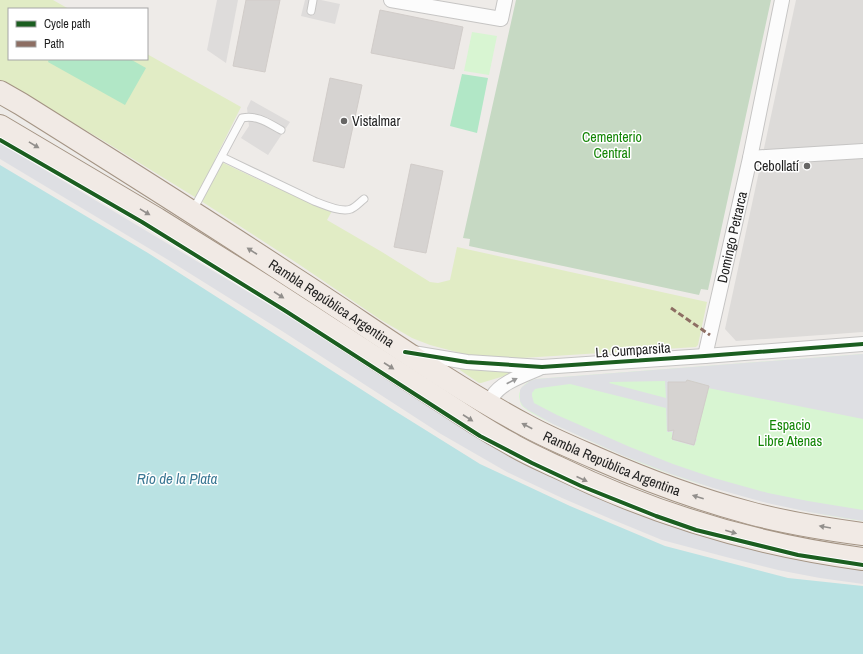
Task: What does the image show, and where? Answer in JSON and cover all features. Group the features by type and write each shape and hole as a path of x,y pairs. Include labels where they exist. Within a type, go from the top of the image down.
{"main road":[{"name":"Rambla República Argentina","path":"0,92 28,108 292,276 452,382 490,405 547,436 622,470 669,488 753,514 863,534"},
{"name":"Rambla República Argentina","path":"0,126 158,219 477,424 537,458 607,490 654,509 684,519 744,536 809,550 863,559"}],"street":[{"path":"391,0 411,2 501,19 505,0"},
{"name":"Domingo Petrarca","path":"705,356 750,158 782,0"},
{"path":"750,158 863,151"},
{"name":"La Cumparsita","path":"405,352 467,362 542,367 863,344"},
{"name":"La Cumparsita","path":"490,405 493,396 499,389 506,384 542,367"}],"lane":[{"path":"311,11 313,0"},
{"path":"192,212 242,118 257,118 281,130"},
{"path":"222,157 314,201 328,206 344,210 351,209 364,199"}],"shaded area":[{"path":"217,0 238,0 226,63 207,50"},
{"path":"305,0 321,0 340,4 335,24 301,16"},
{"path":"796,0 863,0 863,332 736,341 725,329"},
{"path":"251,100 290,122 268,155 241,138 249,126 247,108"},
{"path":"0,143 293,319 477,437 511,456 863,567 863,584 778,570 662,540 562,498 507,472 441,434 282,331 170,261 0,159"},
{"path":"863,354 863,419 708,388 709,386 688,380 686,382 668,382 668,431 674,430 697,439 694,446 672,440 672,432 667,432 666,408 570,384 535,389 532,396 534,403 557,415 673,464 714,478 768,493 863,510 863,521 767,503 713,488 624,456 553,424 523,406 520,401 520,390 530,381 536,379","holes":["665,381 666,398 609,383"]}],"green space":[{"path":"0,0 53,0 67,8 8,8 8,60 148,60 148,55 241,107 215,159 270,185 332,211 327,220 430,282 438,283 450,280 457,247 707,302 698,345 696,347 522,358 495,358 468,355 430,345 412,338 381,320 300,265 198,199 99,138 0,81"},
{"name":"Cementerio Central","path":"516,0 771,0 708,290 701,289 699,295 469,246 470,239 463,238"},
{"path":"472,32 497,36 489,75 464,71"},
{"path":"49,60 132,60 146,68 125,105 48,62"},
{"path":"462,74 488,78 477,133 450,126"},
{"name":"Espacio Libre Atenas","path":"863,354 863,521 770,503 676,476 620,454 542,419 522,406 519,397 522,387 536,379"},
{"path":"460,367 517,372 479,383 460,370"}],"water":[{"name":"Río de la Plata","path":"0,165 148,253 480,464 570,506 665,546 788,578 863,586 863,654 0,654"}],"building":[{"path":"246,0 280,0 265,72 233,66"},
{"path":"380,10 463,27 454,69 371,53"},
{"name":"Vistalmar","path":"330,78 362,85 344,168 313,161"},
{"path":"411,164 443,171 426,253 394,247"},
{"path":"687,380 709,386 694,445 672,439 674,430 668,431 668,382 686,382"}],"marked path":[{"path":"671,308 710,335"}],"cycle path":[{"path":"0,140 142,222 284,310 480,436 532,463 581,486 656,516 696,530 798,555 863,565"},
{"path":"405,352 467,362 542,367 863,344"}],"place":[{"name":"Vistalmar","path":"344,121"},
{"name":"Cebollatí","path":"807,166"}]}
